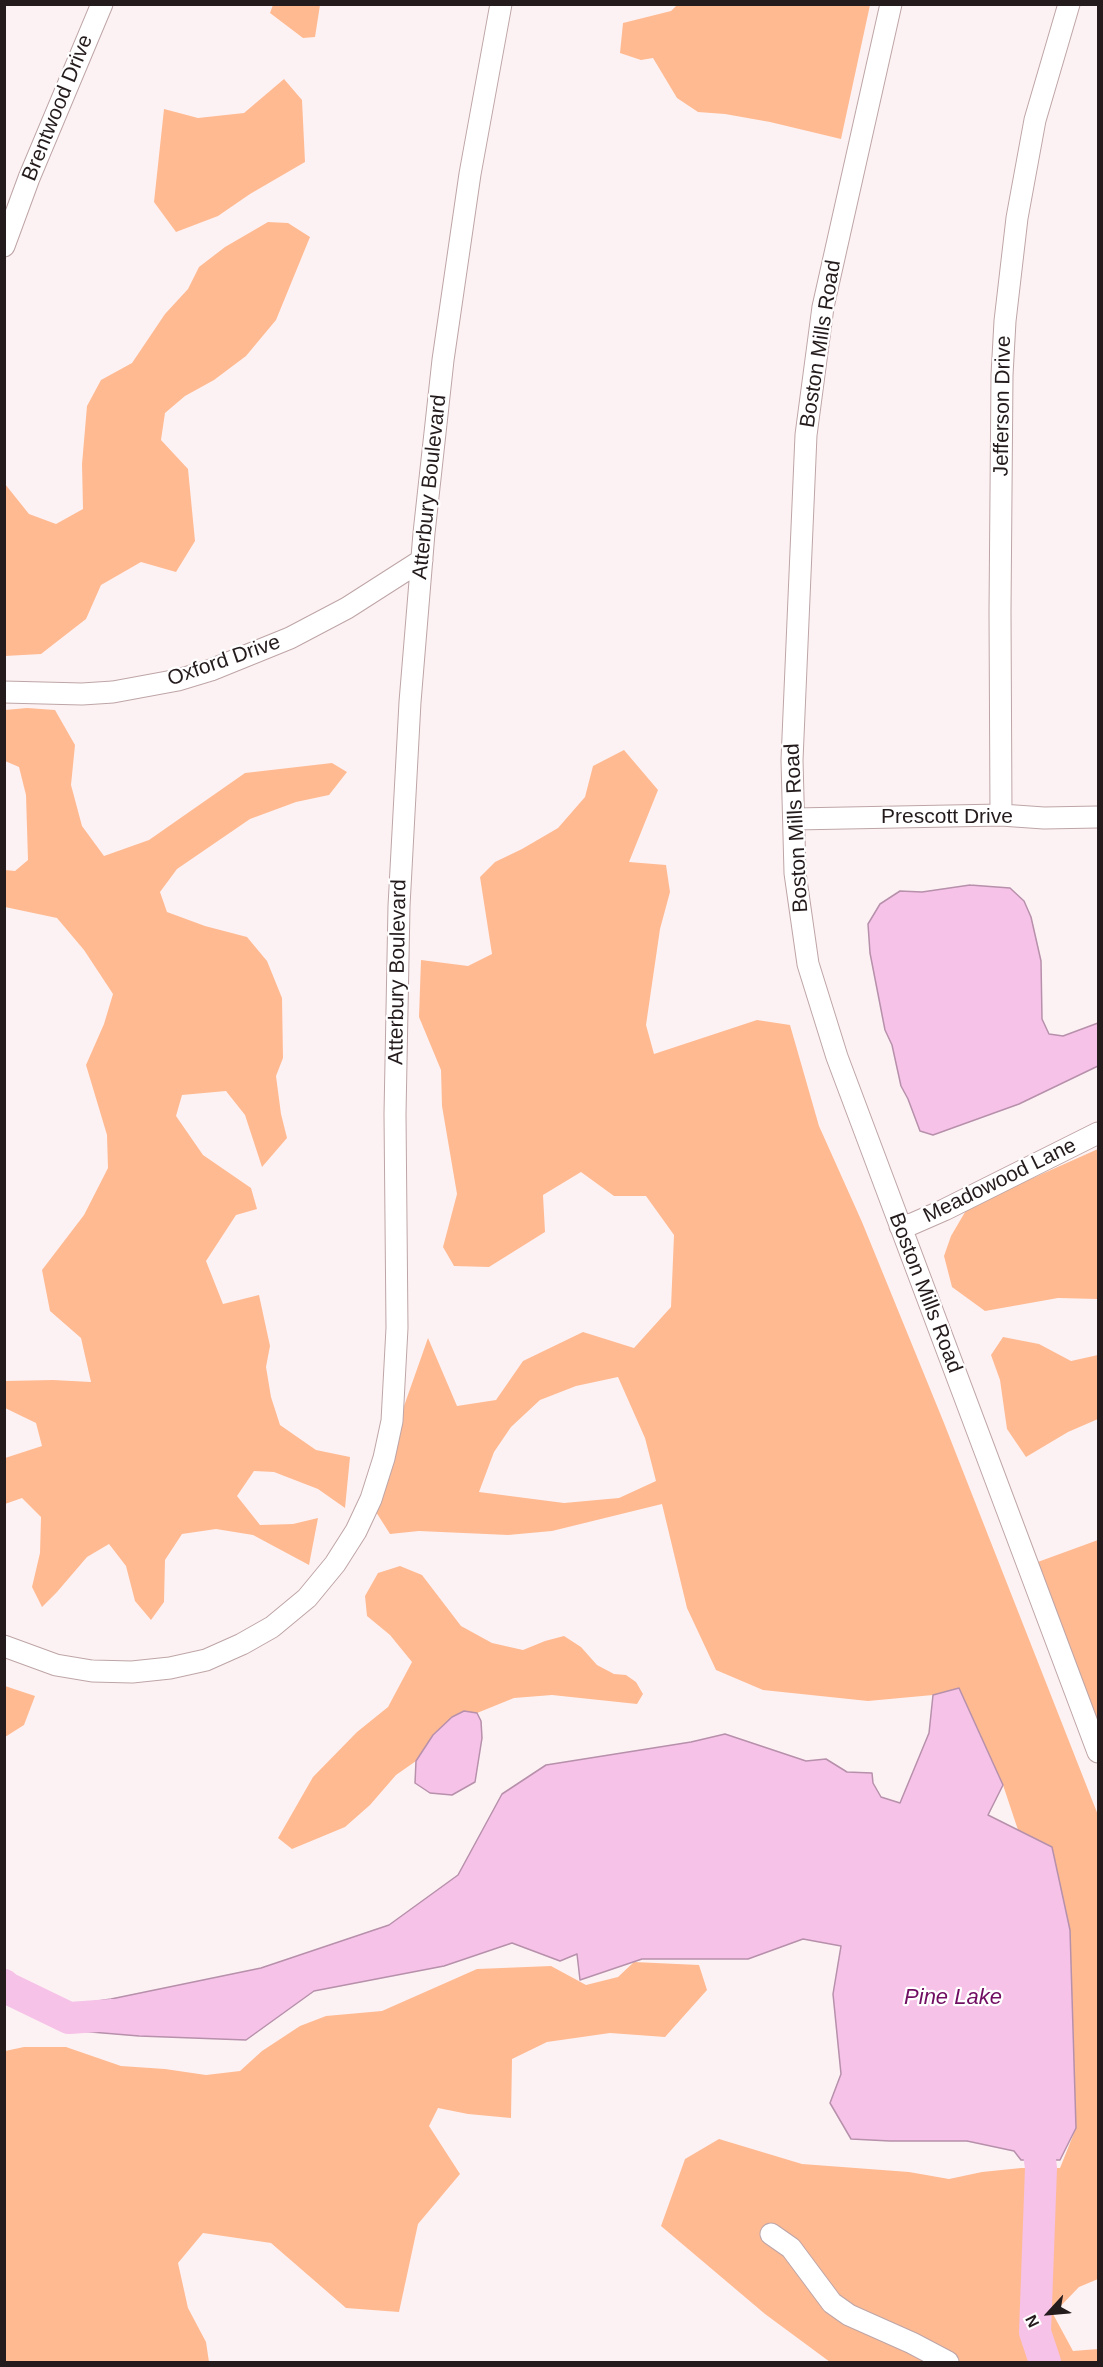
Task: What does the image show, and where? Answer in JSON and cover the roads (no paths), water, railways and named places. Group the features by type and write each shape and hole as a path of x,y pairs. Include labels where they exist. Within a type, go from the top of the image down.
{"street":[{"name":"Brentwood Drive","path":"4,246 29,178 102,4"},
{"name":"Atterbury Boulevard","path":"4,1646 56,1665 92,1671 170,1668 206,1660 242,1644 272,1627 307,1598 335,1564 356,1531 384,1458 392,1421 398,1328 395,1114 399,906 410,702 422,560 445,349 470,174 501,4"},
{"name":"Boston Mills Road","path":"891,4 823,307 810,398 804,468 792,760 795,873 799,910 814,986 837,1057 1098,1752"},
{"name":"Jefferson Drive","path":"1001,815 1000,588 1002,375 1005,321 1017,218 1035,120 1069,4"},
{"name":"Oxford Drive","path":"4,692 82,694 113,692 178,680 211,670 280,642 347,609 422,560"},
{"name":"Prescott Drive","path":"795,819 1001,815 1098,817"},
{"name":"Meadowood Lane","path":"900,1226 912,1224 944,1210 1098,1133"},
{"path":"771,2234 791,2248 832,2303 849,2315 902,2338 948,2362"}],"water":[{"path":"970,885 1010,888 1024,901 1031,917 1041,961 1042,1019 1049,1034 1063,1036 1098,1023 1098,1066 1019,1104 933,1135 920,1131 901,1086 892,1045 885,1030 870,953 868,924 880,904 900,891 922,892"},
{"name":"Pine Lake","path":"959,1688 1003,1785 988,1815 1052,1847 1070,1930 1076,2128 1060,2160 1021,2160 1014,2151 967,2141 851,2139 830,2103 841,2074 833,1994 841,1946 803,1939 748,1959 642,1959 580,1980 577,1954 560,1961 512,1943 444,1966 314,1991 246,2040 139,2036 67,2030 71,2005 261,1968 389,1925 458,1875 502,1794 546,1765 691,1742 725,1734 806,1761 826,1759 847,1772 872,1773 873,1783 881,1797 900,1803 929,1733 933,1695"},
{"path":"464,1711 477,1713 481,1721 482,1738 475,1782 452,1795 430,1793 415,1783 416,1761 433,1735 452,1717"}],"waterway":[{"path":"4,1985 69,2018 112,2015"},
{"path":"1034,2116 1041,2168 1035,2332 1045,2362"}]}
